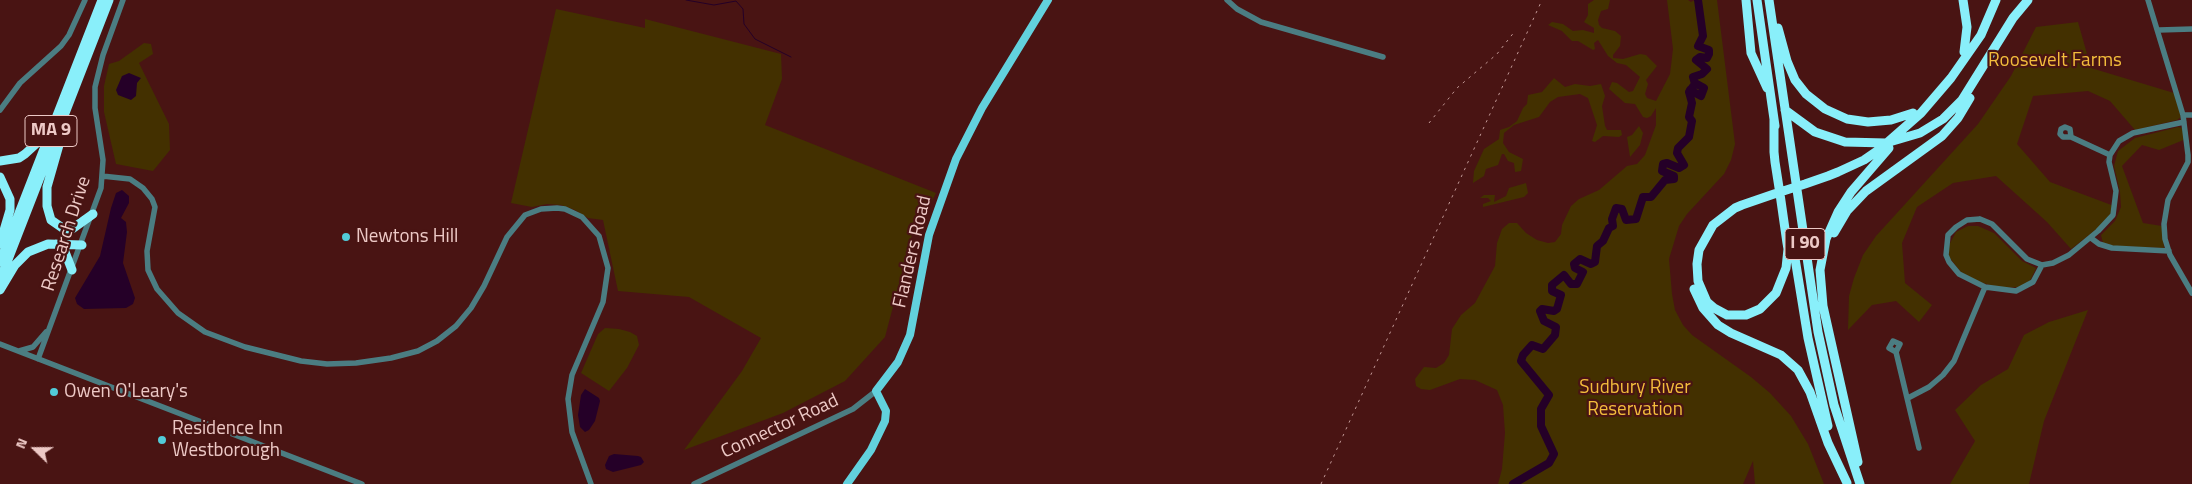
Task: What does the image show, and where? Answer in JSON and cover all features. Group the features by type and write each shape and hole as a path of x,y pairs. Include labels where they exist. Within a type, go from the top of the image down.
{"highway":[{"path":"0,161 12,160 31,150 44,132 102,0"},
{"name":"MA 9","path":"0,262 102,0"},
{"name":"MA 9","path":"0,280 109,0"},
{"path":"1746,0 1751,54 1761,77 1776,101 1797,120 1822,135 1851,143 1881,143 1915,135 1952,112 1965,96 2005,30 2028,0"},
{"name":"I 90","path":"1757,0 1810,353 1824,412 1847,483"},
{"path":"1770,0 1791,72 1800,87 1814,102 1837,116 1862,122 1914,116"},
{"name":"I 90","path":"1770,0 1818,332 1838,419 1860,484"},
{"path":"1963,0 1967,27 1964,52"},
{"path":"1864,484 1852,441 1826,316 1820,270 1825,244 1832,222 1848,196 1964,52 1981,23 1991,0"},
{"path":"1987,14 1991,0"},
{"path":"1847,483 1828,443 1810,392 1798,370 1781,355 1718,325 1703,308 1694,288 1691,266 1693,251 1706,224 1729,205 1804,182 1864,160 1932,102 1965,60 1984,28 1996,0"},
{"path":"1826,316 1824,267 1831,239 1841,220 1866,191 1924,150 1952,125 1966,105 2005,30"},
{"path":"82,245 55,224 47,206 47,187 84,65"},
{"path":"1774,120 1774,152 1788,250 1785,274 1772,299 1757,312 1739,316 1720,312 1707,302 1699,285 1696,264 1701,243 1713,225 1728,212 1774,192"},
{"path":"0,156 12,160"},
{"path":"0,177 10,199 10,210 0,244"},
{"path":"55,224 64,229 72,229 93,214"},
{"path":"0,290 21,258 35,248 56,244 82,245"},
{"path":"56,244 65,252 72,270"}],"main road":[{"name":"Flanders Road","path":"876,391 898,362 910,334 929,235 956,159 982,108 1048,0"},
{"path":"847,484 874,446 885,421 886,410 876,391"}],"street":[{"path":"0,110 20,83 61,46 69,35 85,0"},
{"name":"Research Drive","path":"38,359 82,245 101,188 103,160 95,87 102,55 124,0"},
{"path":"1227,0 1258,21 1383,57"},
{"path":"2148,0 2159,30 2183,115 2188,162 2171,193 2166,208 2164,224 2169,251 2192,293"},
{"path":"2159,30 2192,29"},
{"path":"2183,115 2192,115"},
{"path":"2042,265 2038,276 2024,288 2008,290 1984,287 1959,274 1949,262 1946,255 1948,235 1956,227 1968,220 1980,219 1992,224 2027,259 2042,265 2061,260 2091,238 2113,215 2116,191 2110,170 2110,155 2119,141 2133,133 2184,122"},
{"path":"2071,137 2110,155"},
{"path":"102,176 130,179 143,188 152,199 154,212 147,251 148,270 157,289 178,313 205,332 239,345 301,361 327,364 363,363 418,351 456,326 471,308 484,286 507,237 525,215 541,209 557,208 565,209 582,217 599,236 608,268 604,302 572,375 568,399 572,432 591,484"},
{"path":"2091,238 2099,244 2112,248 2169,251"},
{"path":"1908,398 1929,387 1943,375 1954,361 1961,348 1984,287"},
{"path":"19,351 33,347 40,342 53,319"},
{"path":"0,344 362,484"},
{"path":"1896,352 1919,448"},
{"name":"Connector Road","path":"694,484 853,409 876,391"}],"green space":[{"name":"Sudbury River Reservation","path":"1594,0 1610,0 1608,9 1601,11 1598,20 1602,28 1615,31 1621,36 1620,46 1613,55 1613,58 1623,59 1640,54 1646,55 1657,66 1646,80 1648,84 1645,94 1647,98 1656,101 1670,74 1673,49 1667,0 1688,0 1691,2 1695,0 1717,0 1735,144 1731,160 1724,174 1687,214 1679,226 1669,259 1675,310 1683,325 1692,335 1751,377 1770,393 1791,416 1808,444 1824,484 1755,484 1753,461 1743,484 1498,484 1502,469 1505,433 1503,405 1497,390 1475,380 1460,379 1430,390 1421,389 1416,386 1415,379 1424,367 1436,368 1444,363 1449,355 1452,329 1461,315 1475,303 1495,266 1497,243 1502,229 1509,223 1517,223 1526,233 1537,240 1548,243 1555,242 1561,234 1562,225 1571,206 1579,199 1599,190 1627,166 1637,164 1645,155 1656,125 1656,108 1651,116 1643,117 1635,104 1625,103 1609,89 1612,82 1617,83 1629,92 1633,91 1640,77 1626,65 1617,63 1608,56 1598,40 1594,43 1595,49 1593,50 1578,41 1572,41 1562,31 1548,25 1552,22 1563,24 1573,31 1583,30 1594,33 1594,28 1584,22 1588,15 1588,4"},
{"path":"556,9 645,28 645,19 781,54 782,79 765,125 936,193 929,207 920,204 885,337 845,381 783,413 684,450 742,371 761,338 689,297 618,291 603,220 588,218 575,210 561,205 547,204 532,207 511,203"},
{"name":"Roosevelt Farms","path":"2078,22 2091,68 2174,93 2181,117 2177,120 2135,130 2110,101 2088,91 2033,96 2017,144 2050,182 2114,206 2112,212 2098,228 2071,249 2047,222 1996,176 1953,183 1917,207 1902,243 1905,283 1932,305 1919,322 1896,301 1872,305 1848,330 1849,296 1854,278 1863,255 1876,236 1978,124 2011,76 2036,27"},
{"path":"144,43 151,44 153,54 139,63 169,124 170,150 153,171 116,164 104,112 104,86 109,64 119,61"},
{"path":"1554,78 1565,87 1575,84 1590,86 1601,84 1605,96 1602,106 1605,126 1607,130 1621,130 1622,135 1619,137 1603,136 1595,142 1592,141 1597,125 1588,98 1580,94 1558,97 1550,102 1539,117 1514,125 1504,133 1503,143 1509,152 1523,159 1521,171 1515,172 1514,163 1508,161 1504,154 1502,154 1498,165 1486,169 1484,176 1473,183 1474,171 1484,149 1499,139 1500,130 1509,127 1517,121 1527,104 1528,95 1542,92"},
{"path":"1639,126 1643,133 1640,145 1630,157 1627,137 1632,135"},
{"path":"2178,127 2183,128 2186,139 2159,150 2142,145 2122,166 2143,223 2162,226 2164,248 2114,246 2103,243 2101,235 2115,221 2121,207 2120,192 2114,166 2118,151 2135,138"},
{"path":"1526,183 1528,193 1524,197 1483,207 1483,204 1491,201 1488,198 1480,198 1484,195 1495,195 1494,202 1506,196 1509,188"},
{"path":"1968,226 1978,226 1994,233 2022,261 2036,268 2030,281 2020,287 2001,288 1976,281 1961,272 1949,257 1949,245 1956,232"},
{"path":"2088,310 2044,421 2029,484 1950,484 1975,441 1955,410 1981,385 2008,369 2024,335 2049,322"},
{"path":"605,328 630,332 637,336 639,345 627,368 609,391 581,373 598,334"}],"shaded area":[{"path":"129,73 141,78 137,83 136,96 131,100 118,95 116,90 122,76"},
{"path":"122,190 129,196 129,203 121,218 126,222 127,232 123,263 135,298 133,304 126,308 84,309 77,304 75,298 100,256 116,193"},
{"path":"585,389 599,398 600,401 595,421 589,430 585,432 580,427 578,415 581,395"},
{"path":"614,454 638,456 644,462 641,465 613,472 606,469 605,465 609,456"}],"waterway":[{"path":"686,0 714,5 736,1 743,9 744,24 755,39 791,57"},
{"path":"1513,484 1549,463 1554,454 1541,426 1541,409 1549,395 1521,361 1523,355 1532,345 1543,349 1555,335 1556,327 1544,321 1540,311 1542,309 1554,311 1557,309 1561,295 1552,291 1552,285 1564,275 1571,284 1577,284 1583,272 1575,268 1574,264 1580,259 1591,264 1595,262 1597,246 1603,241 1609,228 1613,226 1612,219 1616,208 1622,209 1626,220 1636,219 1643,197 1651,197 1665,180 1674,179 1674,176 1662,171 1663,164 1667,163 1679,168 1684,165 1677,153 1678,148 1689,137 1692,121 1689,117 1692,103 1689,92 1695,84 1693,77 1702,74 1707,69 1696,60 1700,57 1707,58 1709,54 1709,50 1698,46 1703,36 1698,0"},
{"path":"1690,90 1701,96 1704,88 1695,83"}],"railway":[{"path":"1321,484 1542,0"},
{"path":"1429,123 1457,88 1497,54 1515,31"}],"place":[{"name":"Newtons Hill","path":"346,237"},
{"name":"Owen O'Leary's","path":"54,392"},
{"name":"Residence Inn Westborough","path":"162,440"}]}
